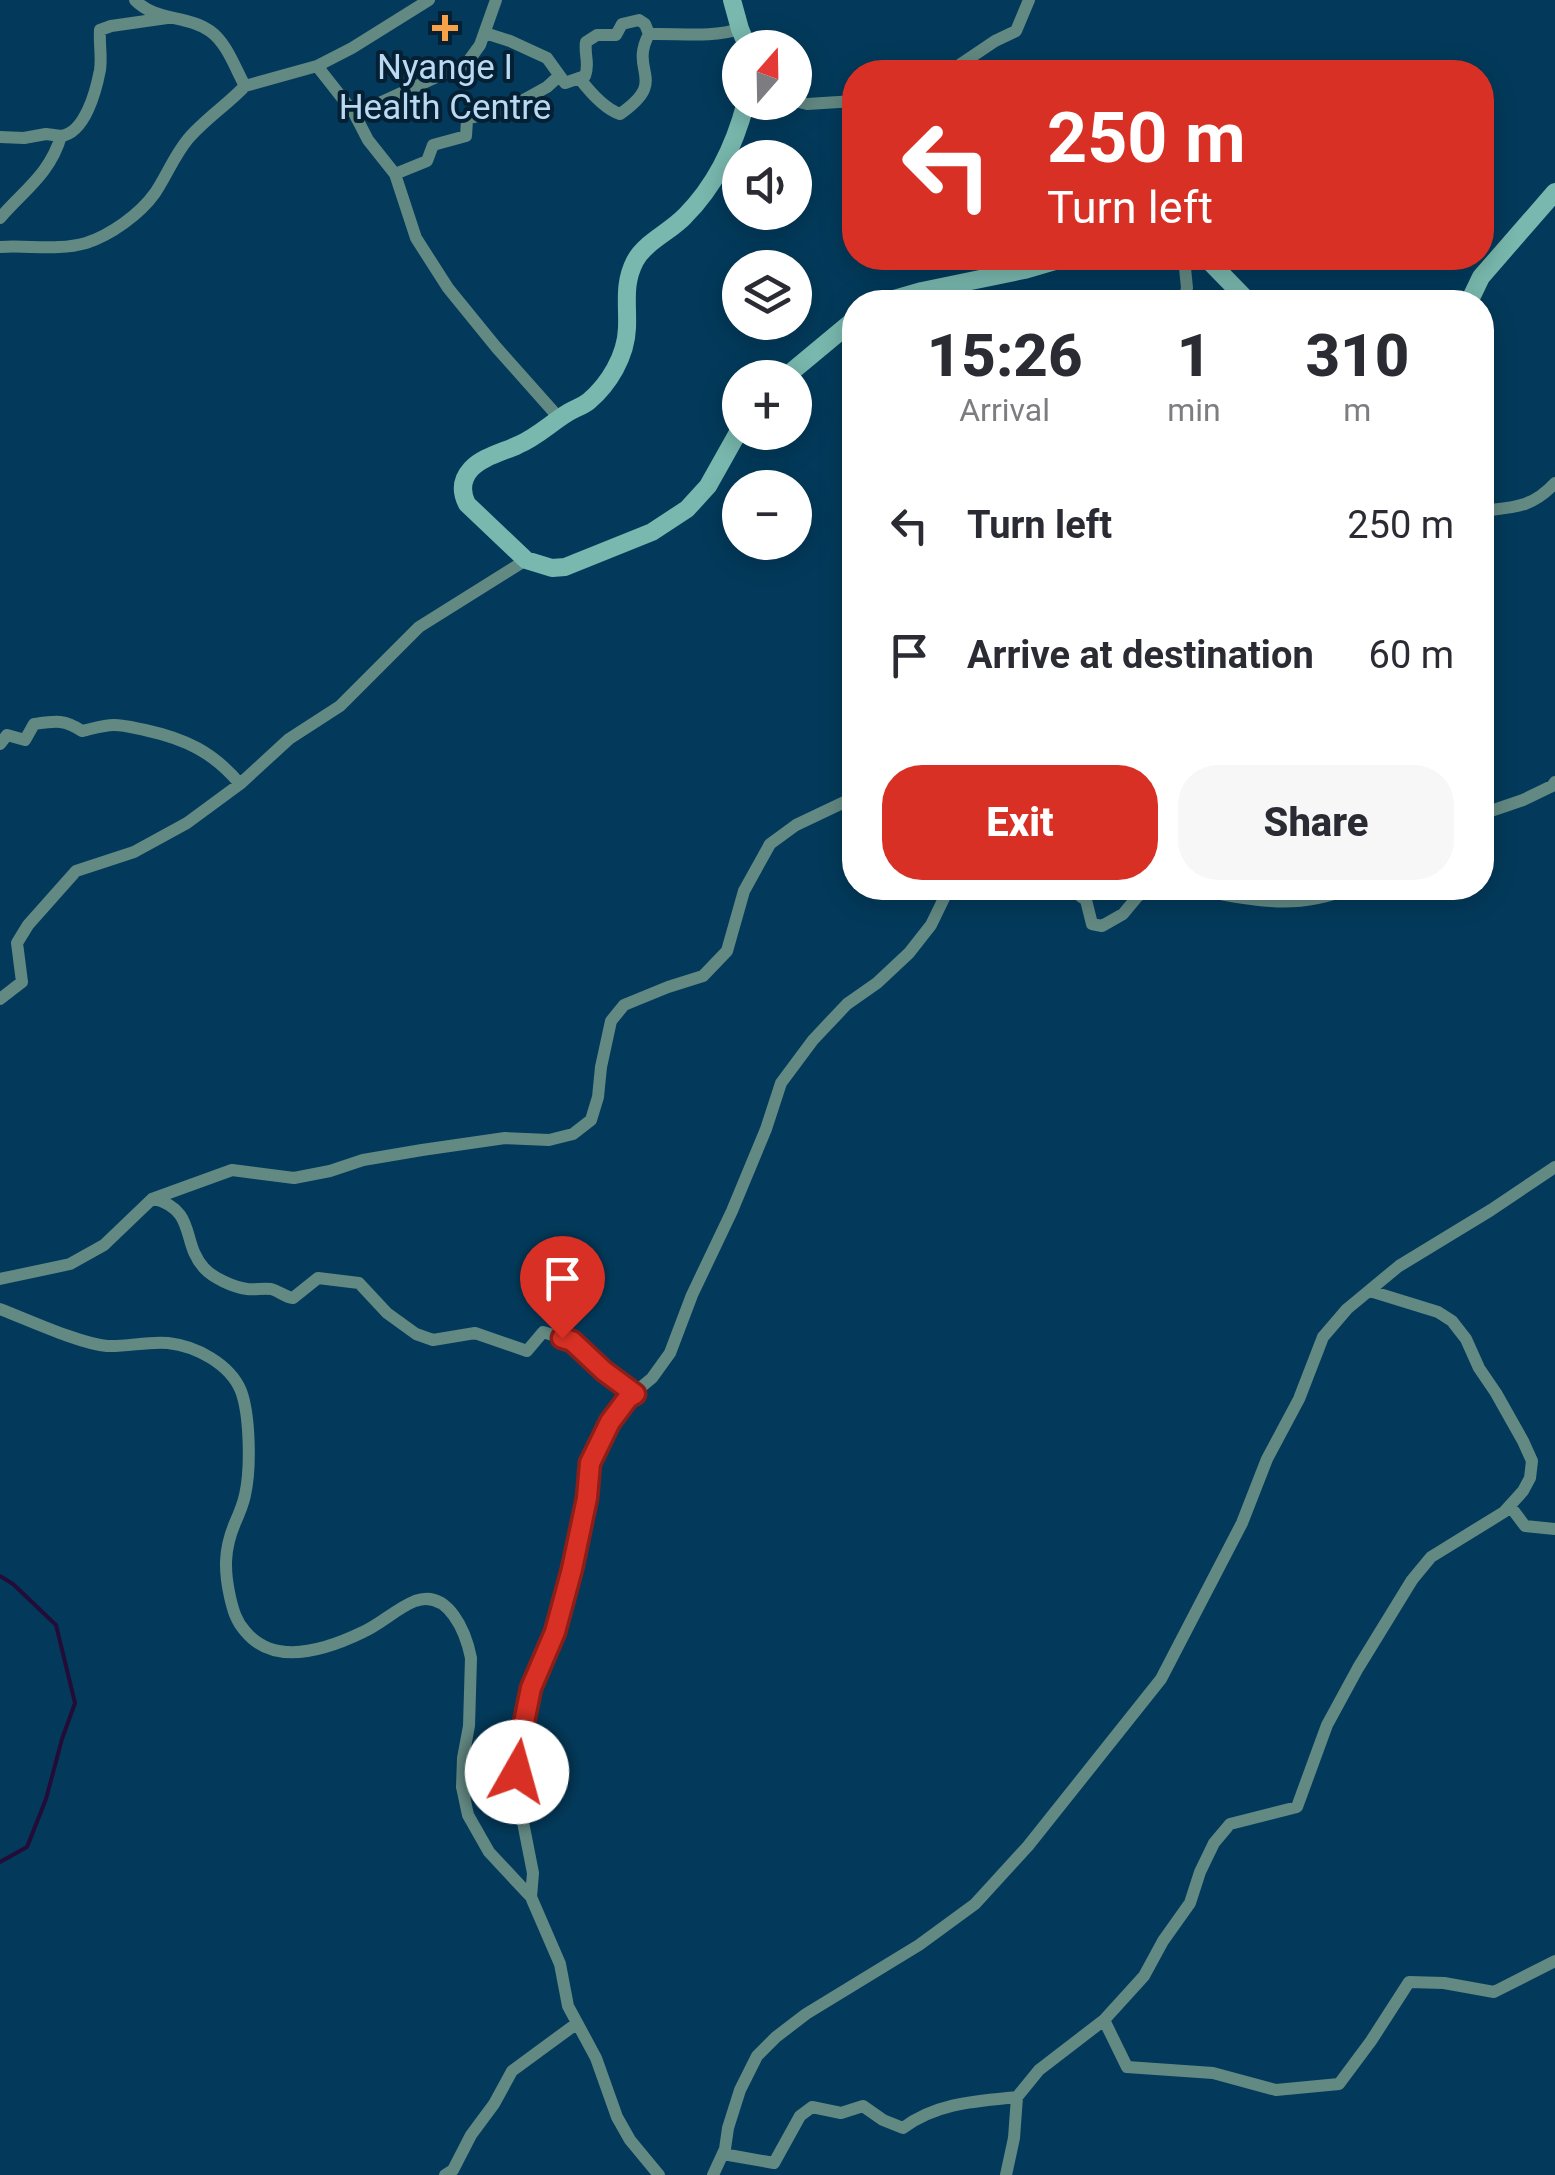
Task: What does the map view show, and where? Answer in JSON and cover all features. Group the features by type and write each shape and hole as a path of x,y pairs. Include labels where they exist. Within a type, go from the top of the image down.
{"main road":[{"path":"732,0 740,29"},
{"path":"728,450 708,486 687,509 652,532 564,566 552,568 526,560 467,504 463,495 463,481 476,465 560,420 592,399 610,379 626,336 626,288 636,260 650,242 686,215 713,180 741,120"},
{"path":"1494,262 1555,192"},
{"path":"927,290 1024,270"},
{"path":"1218,270 1237,290"},
{"path":"806,360 842,330"}],"street":[{"path":"135,0 145,9 210,30 229,54 245,86"},
{"path":"0,247 83,244 110,232 155,192 191,136 245,86 318,66 428,0"},
{"path":"354,113 467,64 485,34 496,0"},
{"path":"966,60 1016,31 1029,0"},
{"path":"0,137 69,135 88,109 100,71 98,46 102,28 169,17"},
{"path":"485,34 547,58 565,83 585,76 586,42 596,35 616,35 622,24 638,20 645,24 649,34 642,56 648,76 644,93 635,104 620,114 611,111 580,79"},
{"path":"649,34 719,36 740,29"},
{"path":"318,66 395,174 416,238 432,265 484,333 560,420"},
{"path":"395,174 428,161 433,145 466,136 470,118 509,108 559,76"},
{"path":"812,104 842,103"},
{"path":"0,218 44,173 61,136"},
{"path":"1494,510 1526,505 1541,498 1555,484"},
{"path":"0,1000 22,982 18,944 23,934 76,871 134,852 187,822 240,784 289,739 340,706 420,626 526,560"},
{"path":"0,744 7,734 25,740 34,724 46,722 68,721 82,731 113,725 138,728 199,748 225,766 240,784"},
{"path":"1494,810 1523,800 1555,782"},
{"path":"0,1278 70,1264 104,1245 152,1198 232,1170 294,1178 422,1150 504,1138 550,1140 573,1134 591,1120 611,1021 624,1005 703,976 728,951 744,890 770,844 796,825 842,803"},
{"path":"531,1897 533,1873 517,1772 520,1742 531,1688 555,1632 572,1569 590,1463 610,1422 670,1353 773,1112 781,1083 813,1040 847,1004 910,954 943,900"},
{"path":"1086,900 1092,924 1102,926 1123,914 1135,900"},
{"path":"1256,900 1318,900"},
{"path":"713,2175 723,2154 740,2090 757,2056 806,2014 919,1945 974,1904 1028,1846 1161,1678 1242,1522 1267,1459 1299,1400 1323,1338 1348,1310 1399,1266 1555,1167"},
{"path":"152,1198 166,1202 181,1214 195,1254 207,1272 242,1289 272,1289 293,1298 318,1278 359,1283 387,1313 416,1334 433,1340 475,1333 527,1351 543,1332 572,1341 635,1394"},
{"path":"1006,2175 1017,2097 1039,2070 1104,2020 1144,1976 1190,1903 1214,1843 1230,1824 1297,1807 1328,1726 1412,1580 1431,1557 1504,1512 1530,1478 1532,1460 1466,1339 1452,1321 1438,1312 1370,1291"},
{"path":"0,1309 108,1346 172,1343 209,1357 232,1376 248,1411 249,1442 247,1490 228,1542 225,1572 236,1620 254,1641 295,1653 332,1645 364,1632 419,1600 438,1602 458,1619 471,1658 463,1800 489,1852 531,1897 560,1964 565,1996 576,2024 596,2058 623,2130 659,2175"},
{"path":"1510,1506 1525,1526 1555,1529"},
{"path":"1104,2020 1127,2066 1213,2073 1276,2090 1339,2084 1409,1982 1444,1983 1494,1992 1555,1961"},
{"path":"444,2175 452,2170 512,2071 576,2024"},
{"path":"723,2154 774,2164 800,2116 812,2107 841,2113 863,2106 903,2128 942,2108 1017,2097"}],"waterway":[{"path":"0,1576 56,1625 75,1703 27,1847 0,1862"}],"place":[{"name":"Nyange I Health Centre","path":"445,28"}],"route":[{"path":"517,1772 531,1688 555,1632 572,1569 590,1463 610,1422 635,1394 572,1341 562,1338"}]}
